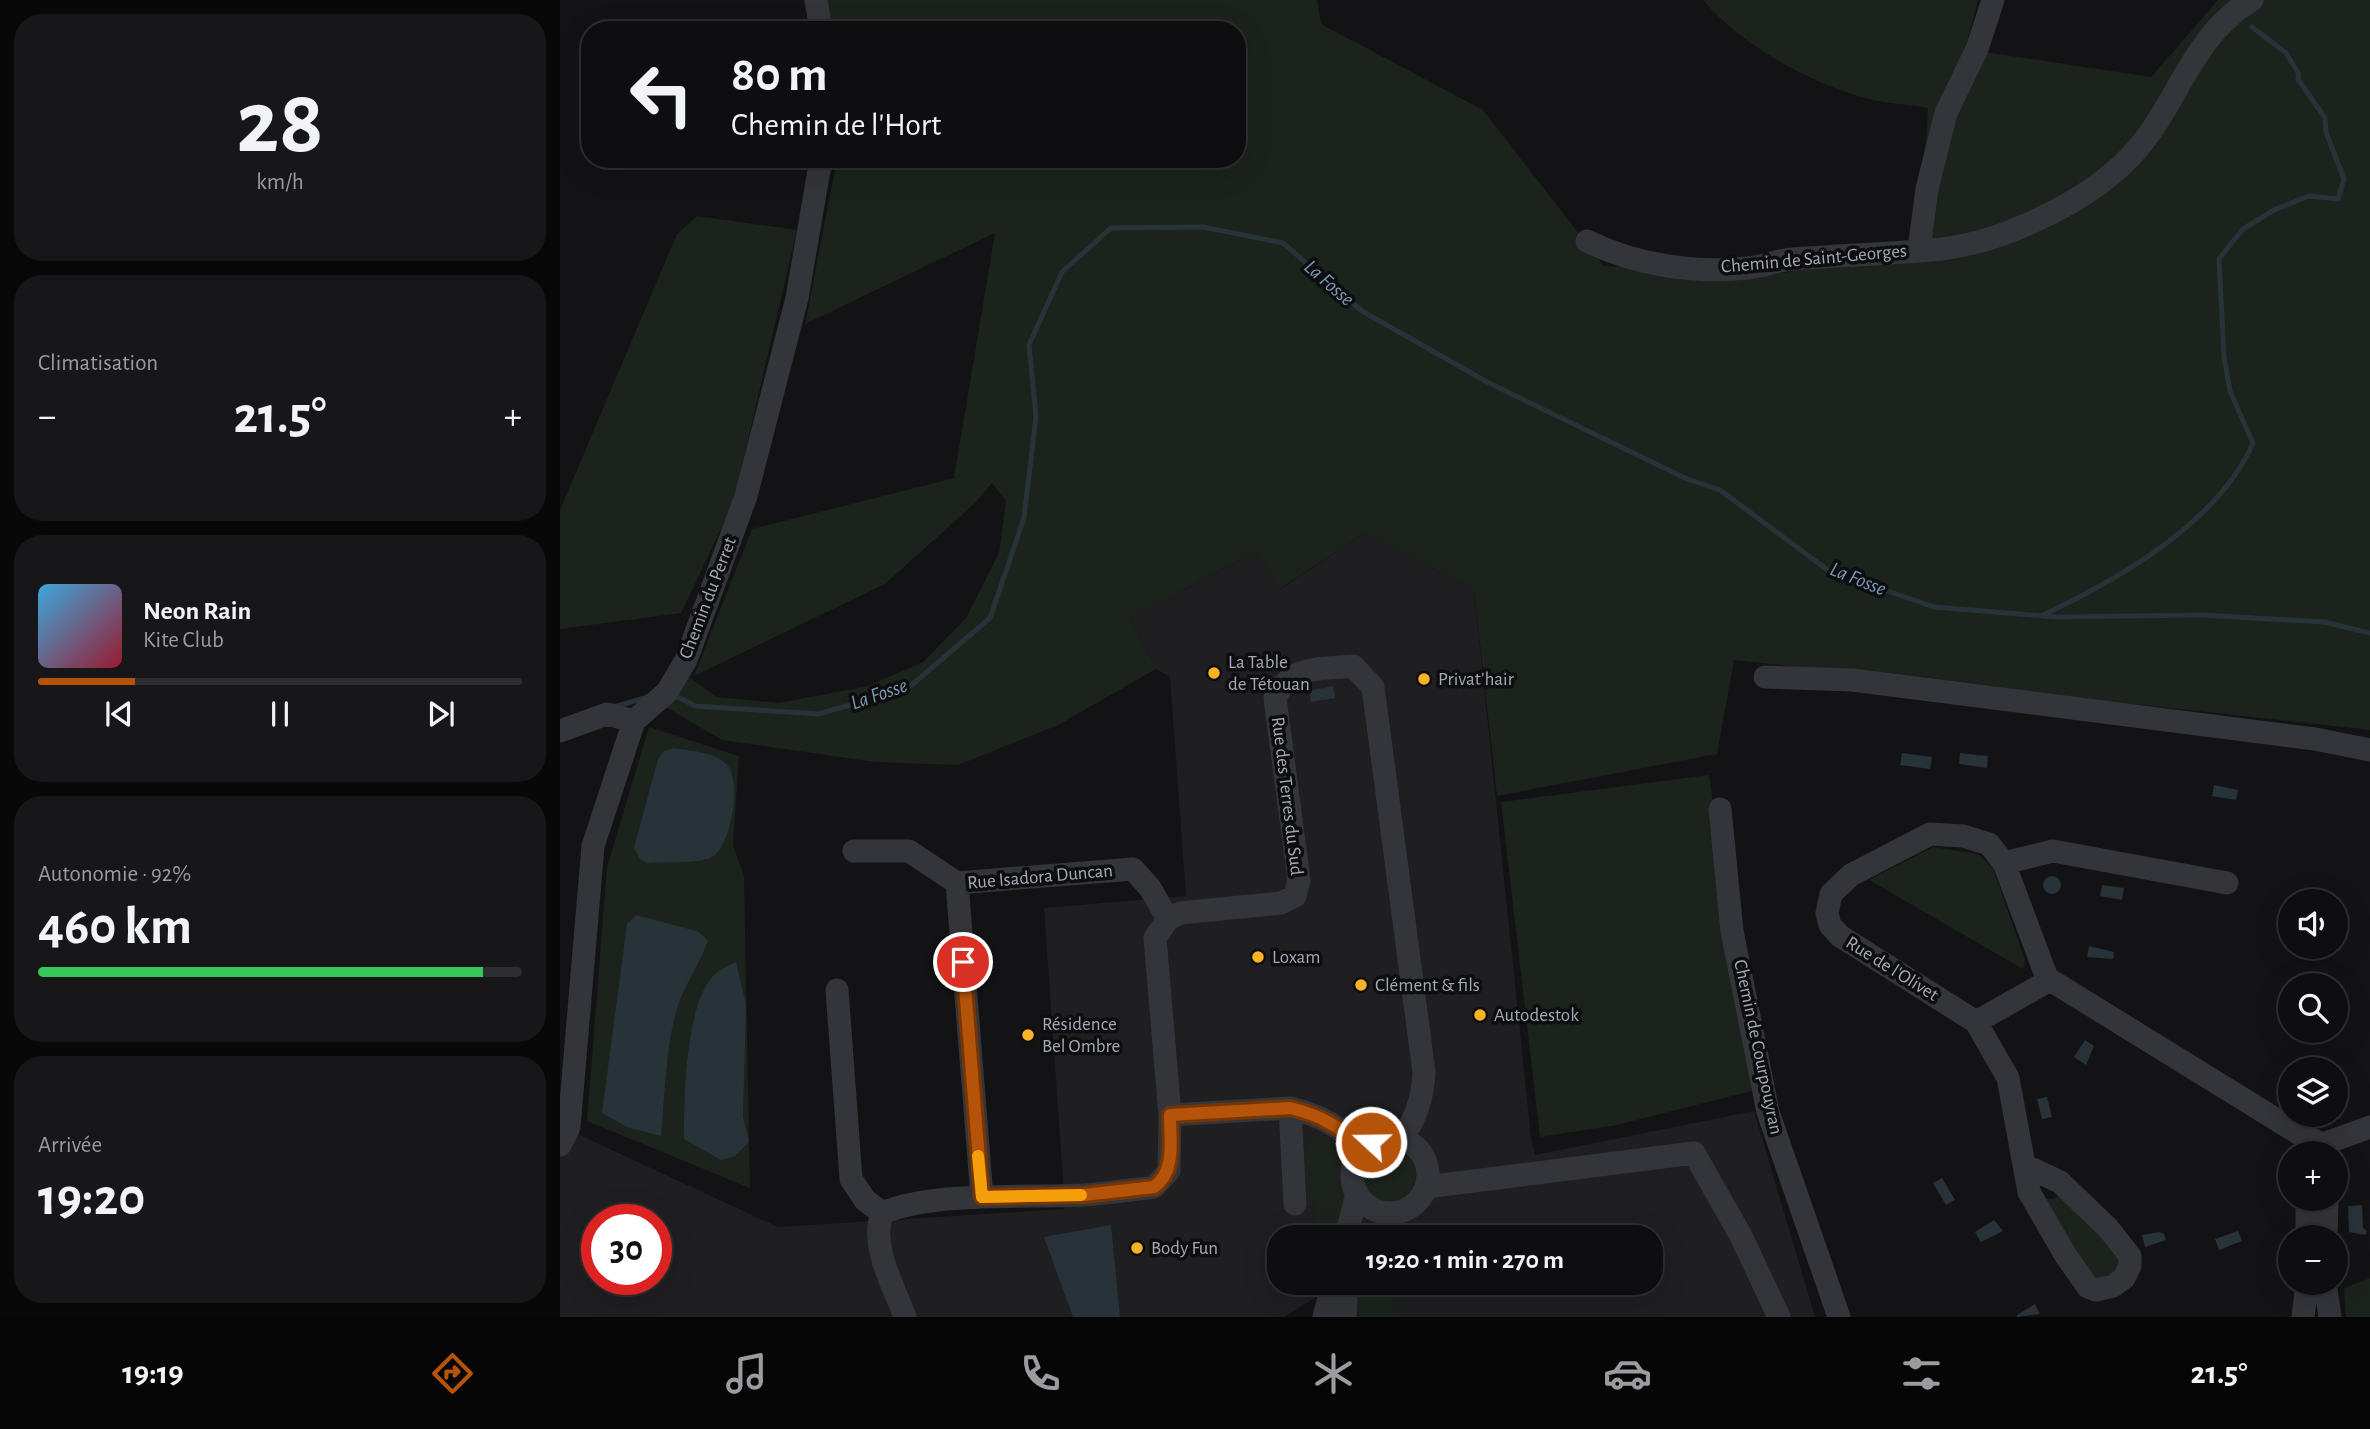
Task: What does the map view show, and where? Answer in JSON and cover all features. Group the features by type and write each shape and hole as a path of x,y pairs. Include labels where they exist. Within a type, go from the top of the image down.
{"street":[{"path":"816,0 820,21"},
{"path":"1919,250 1927,189 1946,113 1977,49 1993,0"},
{"name":"Chemin de Saint-Georges","path":"1587,240 1619,256 1735,269 1793,259 1944,248 2003,233 2042,218 2090,190 2130,157 2144,140 2202,45 2228,17 2252,0"},
{"name":"Chemin du Perret","path":"560,1145 569,1127 571,1115 593,846 634,721 667,691 686,660 743,505 797,299 819,168"},
{"name":"Rue des Terres du Sud","path":"1168,919 1180,913 1281,903 1295,896 1299,880 1275,698 1283,681 1298,672 1353,666 1366,676 1373,687 1424,1072 1423,1090 1410,1127 1402,1138"},
{"path":"1765,677 1852,680 2315,739 2370,750"},
{"path":"560,731 607,714 634,721"},
{"name":"Chemin de Courpouyran","path":"1720,809 1732,931 1768,1112 1839,1317"},
{"name":"Rue de l'Olivet","path":"1976,1022 1840,936 1830,925 1827,912 1831,894 1851,875 1930,834 1963,836 1989,844 2004,863 2047,978"},
{"name":"Rue Isadora Duncan","path":"854,851 909,851 957,883 1133,869 1150,888 1168,919"},
{"path":"2004,863 2053,851 2227,883"},
{"path":"957,883 982,1197"},
{"path":"882,1213 897,1207 982,1197 1084,1195 1154,1187 1163,1181 1169,1171 1170,1115 1155,938 1168,919"},
{"path":"2024,1165 2060,1182 2108,1228 2130,1256 2130,1266 2124,1278 2113,1286 2096,1290 2082,1280 2029,1192 2024,1165 2008,1078 1976,1022 2043,984 2047,978 2309,1141"},
{"path":"837,990 851,1179 865,1200 882,1213"},
{"path":"1170,1115 1290,1108 1307,1112 1342,1130 1362,1149"},
{"path":"1290,1108 1295,1204"},
{"path":"2340,1141 2370,1127"},
{"path":"1361,1225 1364,1200 1352,1168 1362,1149 1381,1138 1402,1138 1415,1146 1424,1157 1428,1172 1426,1186 1419,1199 1407,1209 1395,1213 1364,1200"},
{"path":"1426,1186 1693,1153 1741,1236 1779,1317"},
{"path":"1352,1225 1364,1200"},
{"path":"882,1213 879,1223 880,1249 905,1317"},
{"path":"1324,1317 1330,1295"},
{"path":"1345,1317 1346,1295"},
{"path":"2303,1317 2306,1295"},
{"path":"2327,1295 2330,1317"}],"shaded area":[{"path":"827,0 1317,0 1321,24 1483,110 1604,266 1784,273 1908,243 1926,141 1928,108 1866,98 1795,70 1735,31 1703,0 1978,0 1965,49 2151,77 2218,0 2370,0 2370,730 1734,660 1717,754 1497,796 1474,590 1365,533 1279,589 1257,551 1131,618 1156,669 1058,725 958,765 875,762 722,740 666,707 687,676 717,697 779,703 868,686 923,662 966,618 999,553 1006,501 992,483 975,503 885,584 694,676 752,529 954,478 995,233 805,324 835,168 1246,168 1246,21 830,21"},
{"path":"697,216 797,230 733,504 681,613 560,629 560,510 677,234"},
{"path":"1365,533 1474,590 1531,1138 1535,1155 1754,1111 1815,1317 1346,1317 1318,1296 1284,1317 560,1317 560,1158 573,1132 778,1227 1065,1209 1044,908 1186,896 1170,677 1156,669 1131,618 1257,551 1280,589"},
{"path":"1333,686 1335,698 1311,702 1309,691"},
{"path":"649,727 739,756 733,845 744,876 750,1188 587,1121 607,867"},
{"path":"673,748 710,755 728,766 734,787 732,817 723,844 716,854 708,859 648,863 640,859 634,848 658,759 664,751"},
{"path":"1902,753 1932,757 1930,769 1900,765"},
{"path":"1960,753 1988,756 1987,768 1959,764"},
{"path":"1709,775 1755,1090 1617,1125 1540,1137 1501,802"},
{"path":"2214,785 2238,790 2236,800 2212,796"},
{"path":"1933,847 1978,854 1993,868 2025,960 2023,969 1869,880"},
{"path":"2052,876 2058,879 2061,885 2058,891 2052,894 2046,891 2043,885 2046,879"},
{"path":"2102,885 2124,888 2122,900 2100,896"},
{"path":"636,915 697,931 708,940 675,1015 669,1048 661,1136 627,1127 602,1113 627,924"},
{"path":"2089,946 2114,952 2113,959 2087,957"},
{"path":"736,962 746,1005 743,1117 749,1142 735,1156 721,1160 684,1139 686,1078 692,1030 704,990 715,974"},
{"path":"2085,1040 2094,1046 2086,1065 2074,1057"},
{"path":"2047,1097 2052,1117 2042,1119 2037,1099"},
{"path":"1314,1136 1337,1140 1339,1151 1335,1176 1344,1206 1340,1225 1316,1225 1314,1199 1307,1200 1303,1174 1303,1158"},
{"path":"1394,1149 1404,1153 1412,1161 1416,1176 1412,1191 1404,1199 1384,1203 1374,1199 1366,1191 1362,1171 1366,1161 1374,1153"},
{"path":"1942,1178 1955,1200 1946,1205 1933,1183"},
{"path":"2062,1192 2121,1254 2123,1269 2097,1283 2041,1199 2054,1199"},
{"path":"2362,1205 2363,1228 2367,1231 2365,1235 2349,1232 2348,1206"},
{"path":"1994,1220 2003,1231 1981,1242 1975,1232"},
{"path":"1111,1225 1120,1317 1073,1317 1044,1237"},
{"path":"2238,1231 2242,1241 2219,1250 2215,1239"},
{"path":"2159,1232 2164,1234 2166,1240 2145,1247 2142,1235"},
{"path":"2370,1278 2370,1317 2346,1317 2344,1295 2348,1295 2348,1286"},
{"path":"1358,1295 1409,1295 1407,1299 1394,1301 1396,1317 1357,1317"},
{"path":"2035,1304 2040,1314 2017,1317 2017,1315"}],"waterway":[{"path":"2043,615 2103,584 2163,546 2216,499 2237,472 2253,443 2230,391 2224,357 2219,259 2243,229 2274,210 2309,196 2338,199 2344,179 2326,132 2325,118 2298,79 2299,74 2286,53 2252,27"},
{"name":"La Fosse","path":"674,695 695,706 818,714 907,689 990,618 1024,518 1036,416 1029,345 1062,272 1111,228 1203,227 1283,243 1362,311 1487,382 1687,479 1720,490 1829,571 1934,607 2056,617 2201,615 2324,622 2370,633"},
{"name":"La Fosse","path":"614,707 648,697"}],"slow traffic":[{"path":"978,1156 982,1197 1081,1195"}],"place":[{"name":"La Table de Tétouan","path":"1214,673"},
{"name":"Privat'hair","path":"1424,679"},
{"name":"Loxam","path":"1258,957"},
{"name":"Clément & fils","path":"1361,985"},
{"name":"Autodestok","path":"1480,1015"},
{"name":"Résidence Bel Ombre","path":"1028,1035"},
{"name":"Body Fun","path":"1137,1248"}],"route":[{"path":"963,962 982,1197 1084,1195 1154,1187 1163,1181 1169,1171 1170,1115 1290,1108 1307,1112 1342,1130 1362,1149 1371,1142"}]}
